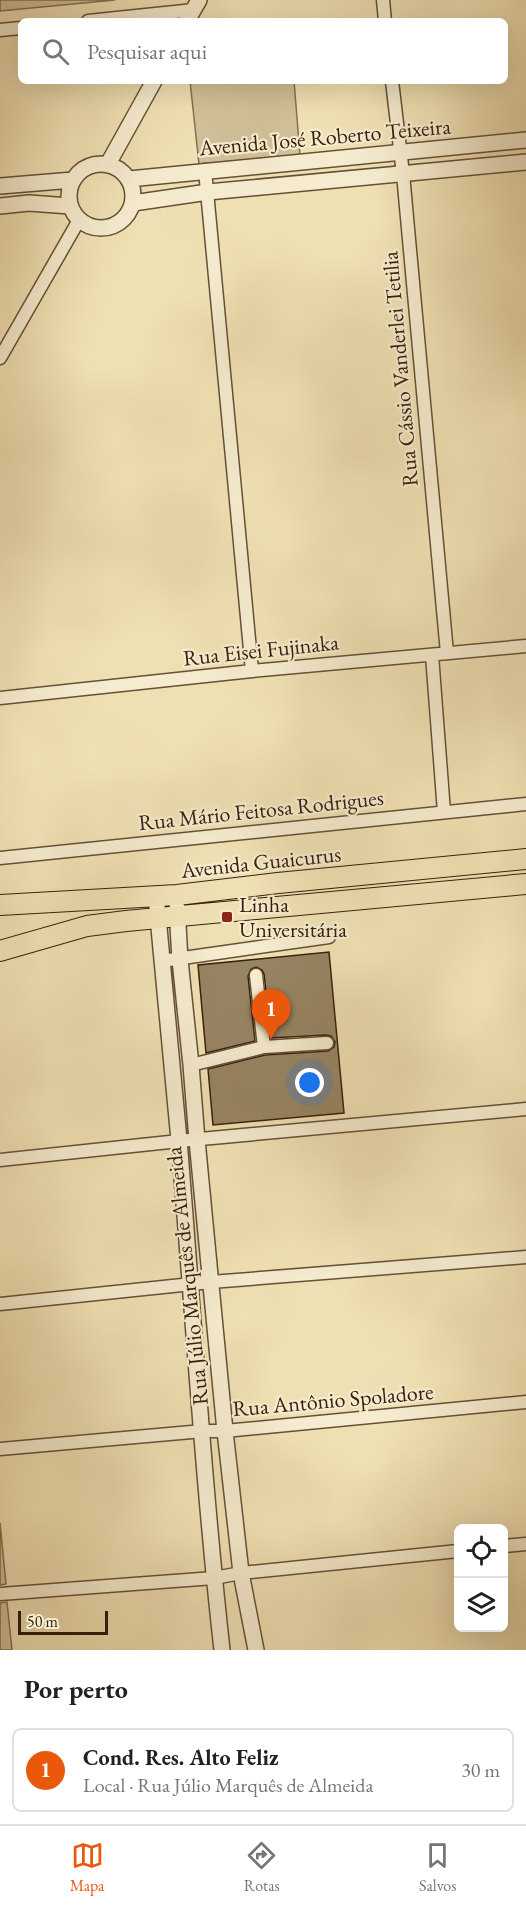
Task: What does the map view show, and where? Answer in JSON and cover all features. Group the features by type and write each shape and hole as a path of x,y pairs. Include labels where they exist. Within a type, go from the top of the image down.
{"main road":[{"name":"Avenida Guaicurus","path":"0,905 177,895 526,859"},
{"name":"Avenida Guaicurus","path":"0,951 87,926 158,917 526,884"}],"street":[{"path":"383,0 385,18"},
{"path":"117,18 193,10"},
{"path":"0,30 18,28"},
{"path":"108,164 152,84"},
{"name":"Rua Cássio Vanderlei Tetilia","path":"392,84 403,174 447,653"},
{"name":"Avenida José Roberto Teixeira","path":"129,179 526,140"},
{"name":"Avenida José Roberto Teixeira","path":"133,203 208,192 526,162"},
{"path":"94,164 108,164 116,167 129,179 133,187 133,203 124,220 116,225 97,228 79,220 70,206 69,193 73,180 82,170 94,164"},
{"path":"206,170 252,671"},
{"path":"0,186 73,180"},
{"path":"0,206 29,203 70,206"},
{"path":"0,358 79,220"},
{"name":"Rua Eisei Fujinaka","path":"0,698 252,671 526,646"},
{"path":"432,655 444,812"},
{"name":"Rua Mário Feitosa Rodrigues","path":"0,858 526,804"},
{"name":"Rua Júlio Marquês de Almeida","path":"177,895 180,960 225,1431 241,1573 256,1650"},
{"name":"Rua Júlio Marquês de Almeida","path":"156,896 222,1650"},
{"path":"162,961 329,937"},
{"path":"256,975 264,1047"},
{"path":"191,1065 264,1047 327,1043"},
{"path":"0,1160 526,1109"},
{"path":"0,1304 211,1282 526,1257"},
{"name":"Rua Antônio Spoladore","path":"0,1449 202,1431 225,1431 526,1402"},
{"path":"508,1546 526,1544"},
{"path":"0,1594 214,1578 241,1573 454,1552"}],"shaded area":[{"path":"0,0 115,0 0,11"},
{"path":"190,84 294,84 300,155 199,164"},
{"path":"0,1523 6,1584 0,1585"},
{"path":"7,1602 12,1650 0,1650 0,1603"}],"building":[{"path":"329,952 344,1113 213,1125 208,1069 265,1055 328,1051 334,1047 335,1042 331,1036 326,1035 271,1038 264,974 256,967 251,969 248,976 255,1041 206,1053 198,965"}],"place":[{"name":"Linha Universitária","path":"227,917"},
{"name":"Cond. Res. Alto Feliz","path":"271,1039"}]}
